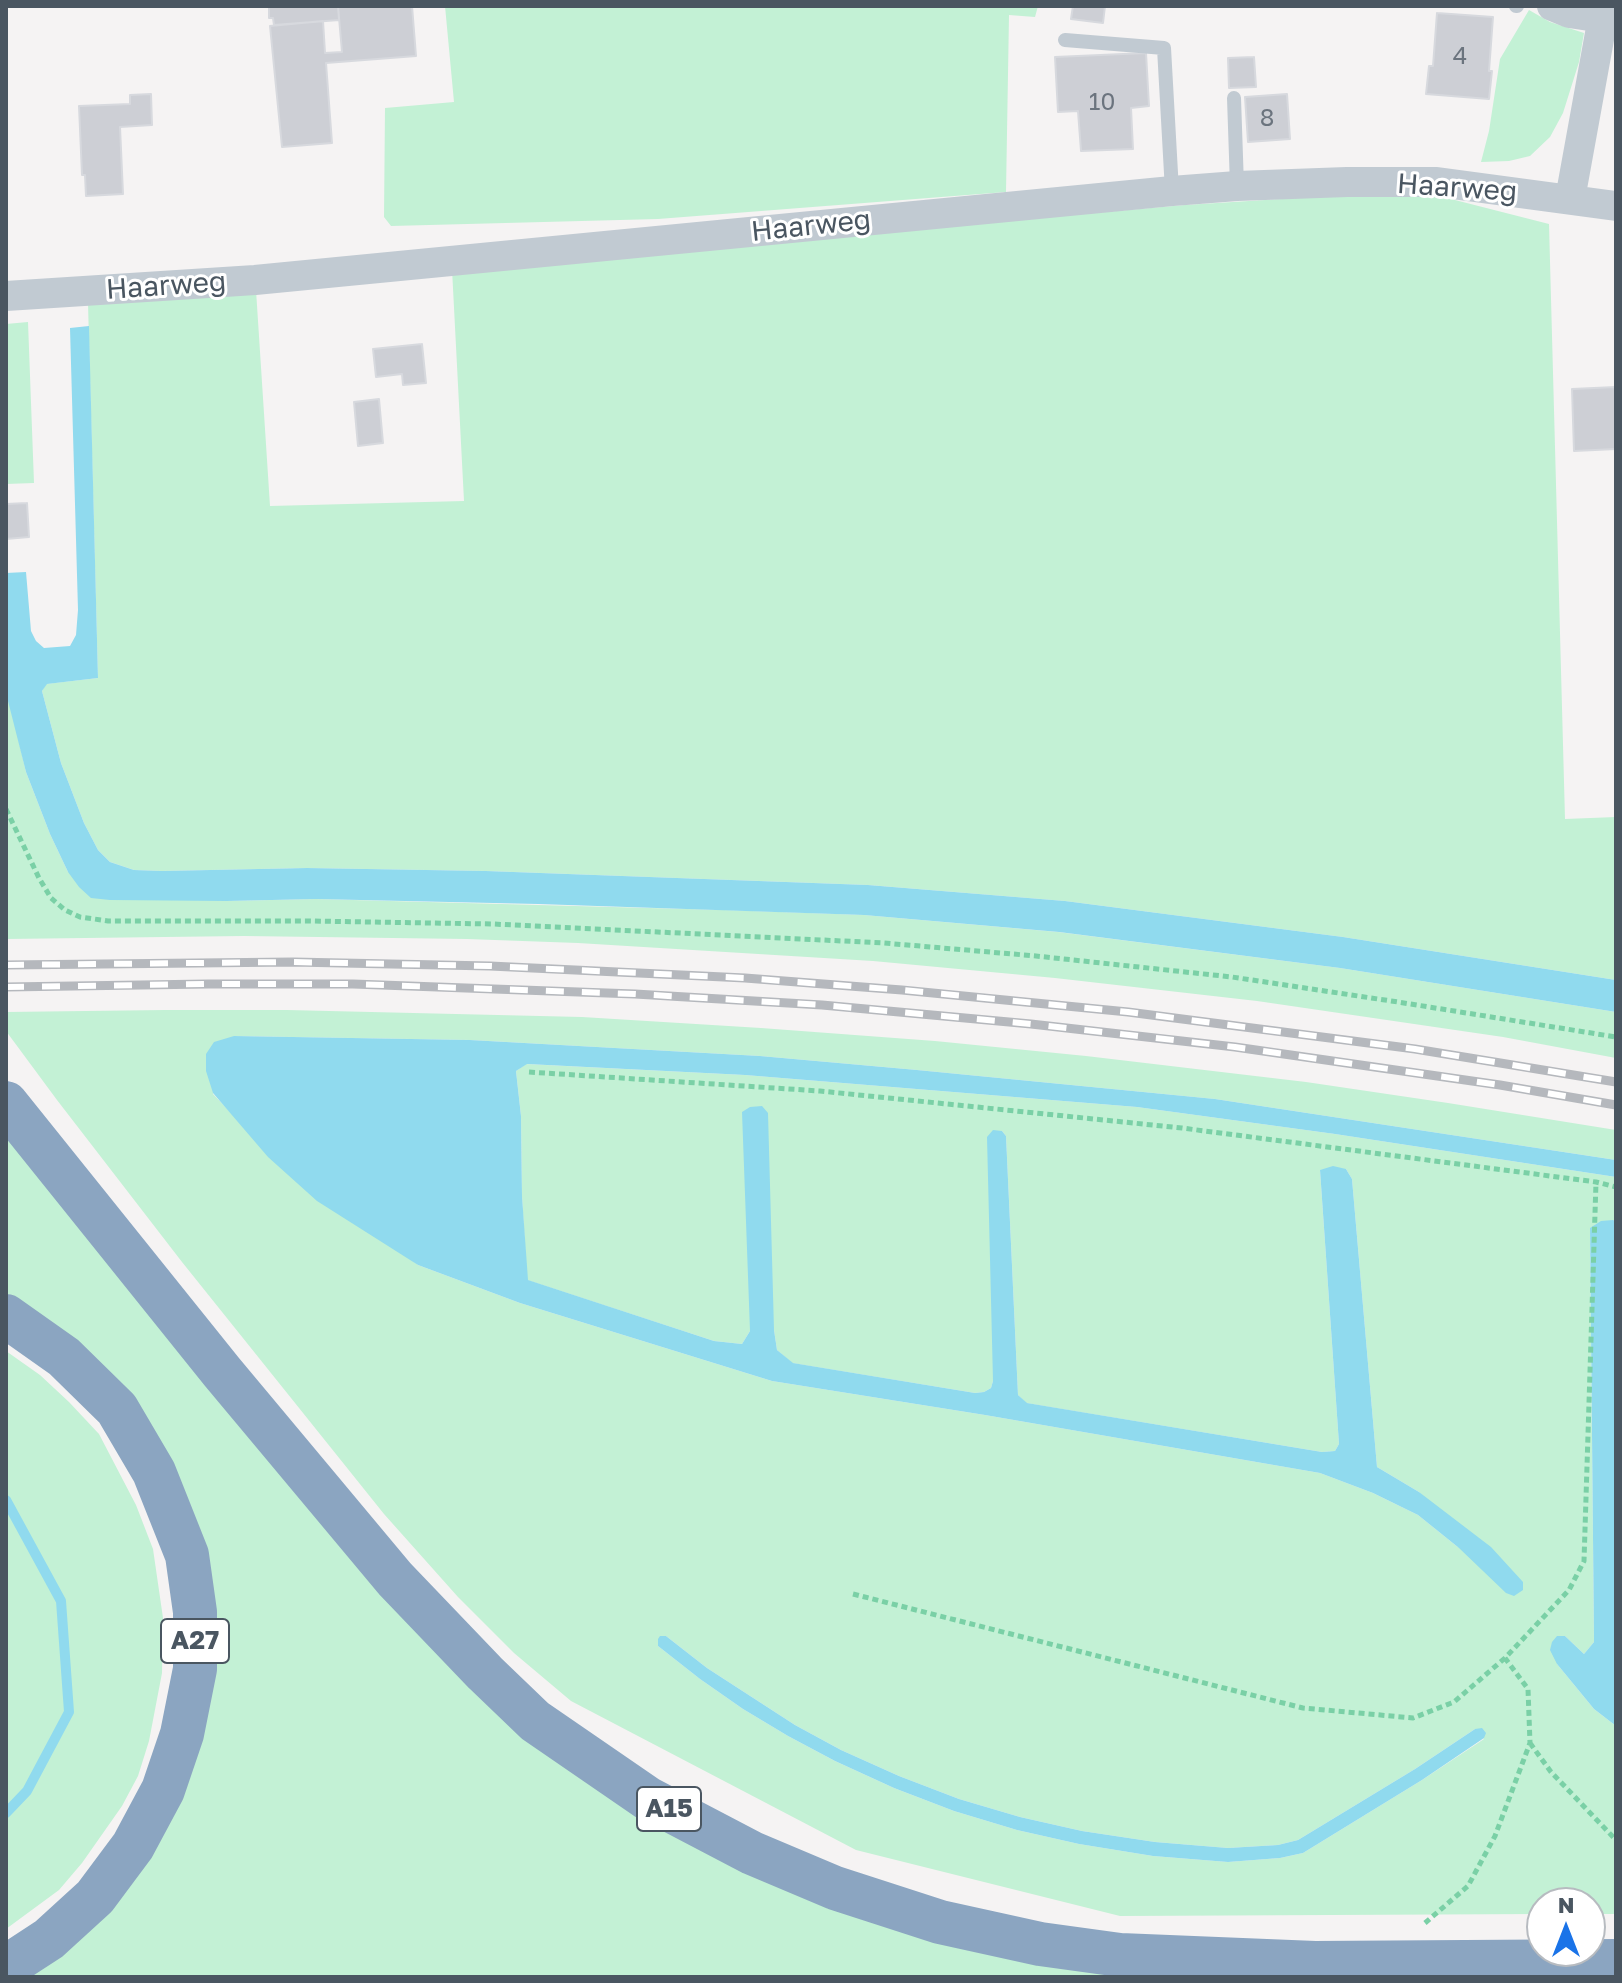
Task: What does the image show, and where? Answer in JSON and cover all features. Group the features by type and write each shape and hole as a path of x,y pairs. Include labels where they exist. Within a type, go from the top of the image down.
{"highway":[{"name":"A15","path":"6,1103 222,1372 395,1579 535,1721 647,1798 752,1853 835,1888 940,1922 1040,1944 1120,1955 1315,1963 1616,1961"},
{"name":"A27","path":"6,1316 64,1357 117,1409 154,1472 187,1555 195,1612 195,1669 182,1734 163,1790 133,1846 95,1897 49,1939 6,1967"}],"street":[{"path":"1552,6 1569,13 1604,12 1570,199"},
{"name":"Haarweg","path":"6,296 255,280 1237,186 1437,182 1616,206"}],"lane":[{"path":"1065,40 1164,48 1172,191"},
{"path":"1234,98 1237,186"}],"path":[{"path":"6,809 51,898 80,917 108,921 493,924 884,943 1232,977 1616,1037"},
{"path":"529,1072 820,1091 1182,1128 1616,1187"},
{"path":"853,1594 1303,1708 1413,1718 1454,1702 1505,1658 1569,1590 1584,1561 1596,1182"},
{"path":"1415,1931 1468,1886 1495,1836 1530,1743 1528,1689 1505,1658"},
{"path":"1530,1743 1551,1772 1616,1840"}],"green space":[{"path":"445,6 1038,6 1035,17 1009,15 1006,192 658,219 391,226 384,217 385,108 454,102"},
{"path":"1529,10 1550,22 1584,33 1579,62 1563,113 1550,137 1530,156 1509,161 1481,162 1500,59"},
{"path":"1419,195 1451,199 1549,224 1565,819 1616,817 1616,980 1343,937 1065,901 868,885 486,871 307,868 134,870 110,862 98,850 84,823 61,763 42,691 46,684 98,678 88,303 256,290 270,506 464,501 452,269 1185,205 1329,196"},
{"path":"28,322 34,483 6,484 6,324"},
{"path":"6,686 26,772 68,872 227,901 316,899 864,915 1058,932 1340,968 1616,1012 1616,1058 1503,1037 1257,1001 873,961 467,939 244,936 6,939"},
{"path":"165,1010 582,1017 761,1028 935,1041 1306,1082 1616,1130 1616,1160 1215,1099 760,1056 470,1040 234,1036 213,1094 235,1117 418,1265 520,1303 772,1381 1320,1473 1373,1493 1418,1515 1459,1548 1419,1492 1377,1467 1352,1179 1346,1169 1320,1170 1339,1444 1335,1451 1322,1452 1026,1403 1018,1395 1006,1136 1002,1131 993,1381 991,1388 984,1392 792,1363 777,1350 774,1330 750,1331 742,1344 714,1341 527,1280 521,1116 516,1071 526,1064 745,1075 1137,1107 1616,1177 1616,1221 1590,1229 1594,1642 1584,1654 1565,1636 1557,1664 1594,1709 1616,1726 1616,1914 1606,1914 1606,1887 1526,1887 1526,1914 1120,1916 856,1850 571,1701 514,1653 458,1597 384,1514 182,1262 6,1031 6,1012","holes":["666,1636 707,1668 795,1725 899,1776 959,1799 1020,1817 1082,1831 1155,1842 1228,1848 1278,1845 1298,1840 1475,1729 1484,1739 1303,1853 1228,1862 1153,1856 1017,1830 894,1788 835,1761 743,1709 658,1646"]},
{"path":"6,1126 380,1578 759,1868 1245,1977 18,1977 150,1846 196,1537 6,1297"},
{"path":"6,1351 40,1375 99,1434 136,1505 153,1549 163,1618 162,1673 149,1741 138,1776 122,1806 59,1890 6,1929"}],"water":[{"path":"89,326 98,678 47,684 42,691 61,763 84,823 98,850 110,862 134,870 162,871 307,868 486,871 868,885 1065,901 1343,937 1616,980 1616,1012 1340,968 1059,932 864,915 316,899 91,898 68,872 50,834 26,772 6,686 6,573 26,572 31,631 36,641 44,648 70,646 76,635 78,610 70,328"},
{"path":"234,1036 470,1040 760,1056 917,1070 1215,1099 1616,1160 1616,1177 1137,1107 745,1075 527,1064 516,1071 521,1116 522,1196 528,1280 714,1341 742,1344 750,1331 742,1112 750,1107 762,1106 768,1113 777,1350 793,1363 984,1392 991,1388 993,1381 987,1137 993,1130 1002,1131 1006,1136 1018,1395 1027,1403 1322,1452 1335,1451 1339,1444 1320,1170 1333,1166 1346,1169 1352,1179 1377,1467 1419,1492 1491,1547 1523,1582 1523,1590 1514,1596 1506,1593 1459,1548 1418,1515 1373,1493 1320,1473 772,1381 520,1303 418,1265 317,1201 268,1157 213,1093 206,1071 206,1054 214,1042"},
{"path":"1601,1221 1616,1221 1616,1726 1594,1709 1557,1664 1550,1650 1557,1636 1565,1636 1584,1654 1594,1642 1590,1228"},
{"path":"660,1636 666,1636 707,1668 795,1725 899,1776 959,1799 1020,1817 1082,1831 1155,1842 1228,1848 1278,1845 1298,1840 1475,1729 1482,1728 1486,1733 1484,1738 1422,1780 1303,1853 1228,1862 1153,1856 1017,1830 894,1788 835,1761 743,1709 658,1646"}],"building":[{"path":"269,6 338,6 339,20 274,25 273,18 269,18"},
{"path":"338,6 412,6 416,56 326,63 332,143 282,147 270,26 323,21 325,53 342,52"},
{"path":"1073,6 1105,6 1103,23 1071,19"},
{"path":"1437,13 1493,17 1489,99 1426,94 1429,66 1433,66"},
{"path":"1146,53 1149,106 1131,108 1133,149 1081,151 1078,111 1058,112 1055,57"},
{"path":"1254,57 1256,87 1229,88 1228,58"},
{"path":"151,94 152,125 120,127 123,194 86,196 79,106 130,104 130,95"},
{"path":"1287,94 1290,139 1248,142 1245,97"},
{"path":"422,344 426,383 403,385 402,374 376,377 373,349"},
{"path":"1616,387 1616,449 1574,451 1572,389"},
{"path":"379,399 383,443 358,446 354,402"},
{"path":"27,503 29,537 6,539 6,504"}],"waterway":[{"path":"6,1500 61,1601 69,1712 27,1791 6,1813"}],"railway":[{"path":"6,965 293,962 490,966 745,978 1128,1012 1415,1049 1616,1082"},
{"path":"6,987 353,984 635,994 822,1005 1235,1047 1616,1105"}]}
